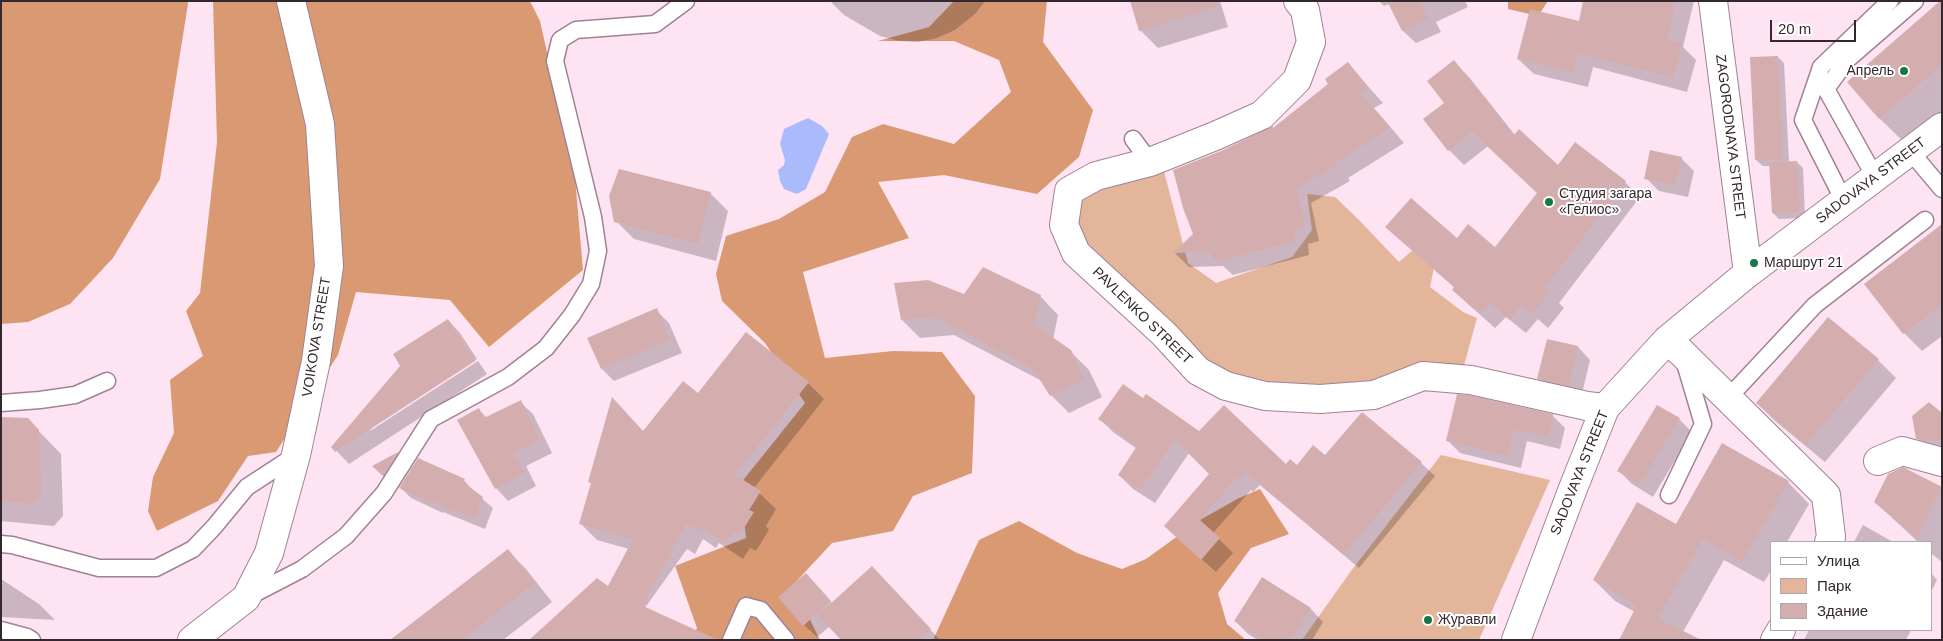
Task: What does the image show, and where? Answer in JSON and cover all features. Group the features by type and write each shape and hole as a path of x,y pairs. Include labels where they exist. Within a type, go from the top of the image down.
{"street":[{"name":"VOIKOVA STREET","path":"192,640 246,598 269,553 296,455 316,361 329,266 320,124 290,1"},
{"name":"PAVLENKO STREET","path":"1298,1 1305,10 1311,42 1297,80 1262,115 1150,162 1104,179 1096,176 1070,191 1064,225 1076,253 1164,334 1198,371 1226,386 1265,396 1320,399 1374,395 1423,376 1471,380 1587,406 1605,408"},
{"name":"ZAGORODNAYA STREET","path":"1713,1 1748,274"},
{"name":"SADOVAYA STREET","path":"1516,640 1605,408 1674,346 1748,274 1942,127"},
{"path":"1674,346 1826,495 1832,537 1830,541"},
{"path":"1878,461 1902,451 1942,462"}],"lane":[{"path":"246,598 302,568 346,536 384,493 431,419 508,376 546,348 572,315 591,284 598,251 593,217 555,61 560,40 576,30 655,24 686,1"},
{"path":"1844,201 1802,120 1821,67 1890,1"},
{"path":"1875,177 1826,89 1848,59 1916,1"},
{"path":"1133,139 1150,162"},
{"path":"1910,151 1942,189"},
{"path":"1728,398 1815,305 1925,220"},
{"path":"1669,495 1703,424 1674,346"},
{"path":"1,403 75,395 106,381"},
{"path":"1,544 99,568 156,568 193,549 247,487 296,455"},
{"path":"731,640 746,606 761,610 786,640"},
{"path":"1,630 28,637 32,640"}],"green space":[{"path":"1162,164 1188,263 1216,283 1292,257 1312,230 1307,194 1335,197 1399,262 1421,243 1437,253 1430,287 1463,312 1477,318 1463,369 1373,386 1268,385 1229,375 1204,360 1083,247 1073,222 1080,195"},
{"path":"1441,455 1550,480 1479,640 1302,640 1351,571"}],"shaded area":[{"path":"1,1 188,1 188,4 160,179 113,258 70,304 28,322 1,324"},
{"path":"213,1 530,1 540,21 575,178 583,270 489,347 450,300 356,292 338,355 276,452 248,456 218,501 157,531 148,511 153,477 174,433 170,380 203,356 186,311 200,293 217,142"},
{"path":"954,1 1047,1 1043,42 1093,110 1079,157 1037,194 944,175 878,182 909,238 803,272 825,358 893,351 942,352 975,396 972,473 913,496 893,531 832,543 793,585 820,640 691,640 697,628 675,566 746,538 740,484 805,403 765,343 722,301 716,274 726,236 779,219 825,192 852,137 883,124 954,144 1011,92 999,60 954,41 878,41 929,27"},
{"path":"1508,1 1548,1 1538,16 1508,9"},
{"path":"1260,489 1289,534 1251,548 1218,593 1227,624 1246,640 933,640 979,540 1019,521 1077,553 1122,569 1146,559 1200,520 1239,498"}],"water":[{"path":"808,118 822,126 829,134 806,189 797,194 784,189 780,181 778,170 784,165 785,160 780,144 784,129"}],"building":[{"path":"1130,1 1217,1 1218,7 1139,31"},
{"path":"1387,1 1420,1 1429,19 1402,31"},
{"path":"1583,1 1676,1 1667,40 1682,43 1673,78 1578,53 1573,73 1517,59 1530,9 1579,21"},
{"path":"1942,1 1942,65 1879,119 1847,82"},
{"path":"1778,56 1783,159 1755,160 1750,57"},
{"path":"1454,60 1514,135 1519,129 1558,165 1575,142 1626,181 1545,288 1550,292 1533,314 1522,305 1510,320 1490,303 1480,314 1452,290 1454,287 1385,227 1411,198 1457,238 1468,224 1495,247 1537,193 1472,132 1448,151 1423,119 1444,103 1427,81"},
{"path":"1348,62 1369,88 1360,93 1391,128 1335,163 1337,166 1297,188 1305,227 1294,230 1295,241 1217,262 1208,252 1173,253 1193,234 1183,208 1173,170 1221,151 1273,126 1273,128 1328,84 1325,79"},
{"path":"1650,150 1682,157 1675,185 1644,179"},
{"path":"1797,161 1800,212 1772,213 1769,162"},
{"path":"619,169 711,192 698,244 614,222 609,196"},
{"path":"1942,224 1942,305 1903,334 1864,284"},
{"path":"983,267 1041,295 1035,325 1071,350 1085,379 1050,396 1033,369 935,317 901,320 894,283 928,280 964,294"},
{"path":"657,308 670,340 601,369 587,338"},
{"path":"1828,317 1879,359 1806,445 1756,403"},
{"path":"448,319 475,361 335,452 331,447 400,366 393,354"},
{"path":"746,332 809,382 735,475 761,491 749,510 754,512 739,536 733,532 726,543 702,528 700,532 686,524 643,606 718,640 529,640 597,578 608,586 633,539 605,531 605,529 603,531 579,524 591,483 588,482 612,397 643,431 683,381 698,393"},
{"path":"1547,339 1578,346 1569,386 1537,379"},
{"path":"1123,384 1143,398 1146,394 1199,431 1224,405 1286,464 1290,459 1297,465 1313,445 1325,455 1362,412 1422,462 1344,555 1245,472 1239,479 1237,477 1200,520 1220,538 1201,560 1164,526 1209,474 1175,440 1140,490 1118,475 1137,446 1098,419"},
{"path":"1457,394 1553,414 1548,437 1514,429 1508,456 1446,441"},
{"path":"521,400 540,440 514,453 525,473 495,489 457,420 479,408 484,418"},
{"path":"1929,402 1942,413 1942,440 1925,441 1916,439 1912,416"},
{"path":"1657,405 1680,418 1640,485 1617,471"},
{"path":"1,417 28,418 39,430 42,493 32,504 1,501"},
{"path":"1722,443 1789,481 1742,562 1703,539 1658,618 1701,640 1619,640 1637,605 1593,580 1637,502 1676,524"},
{"path":"398,452 383,476 372,466"},
{"path":"418,458 465,479 463,482 483,497 474,519 399,488"},
{"path":"1903,467 1942,487 1917,538 1874,502 1888,474"},
{"path":"508,549 535,583 462,640 390,640"},
{"path":"872,566 931,629 919,640 841,640 818,615"},
{"path":"806,573 831,601 803,626 778,597"},
{"path":"1262,577 1311,608 1291,640 1263,640 1234,621"}],"place":[{"name":"Апрель","path":"1904,71"},
{"name":"Студия загара «Гелиос»","path":"1549,202"},
{"name":"Маршрут 21","path":"1754,263"},
{"name":"Журавли","path":"1428,620"}]}
